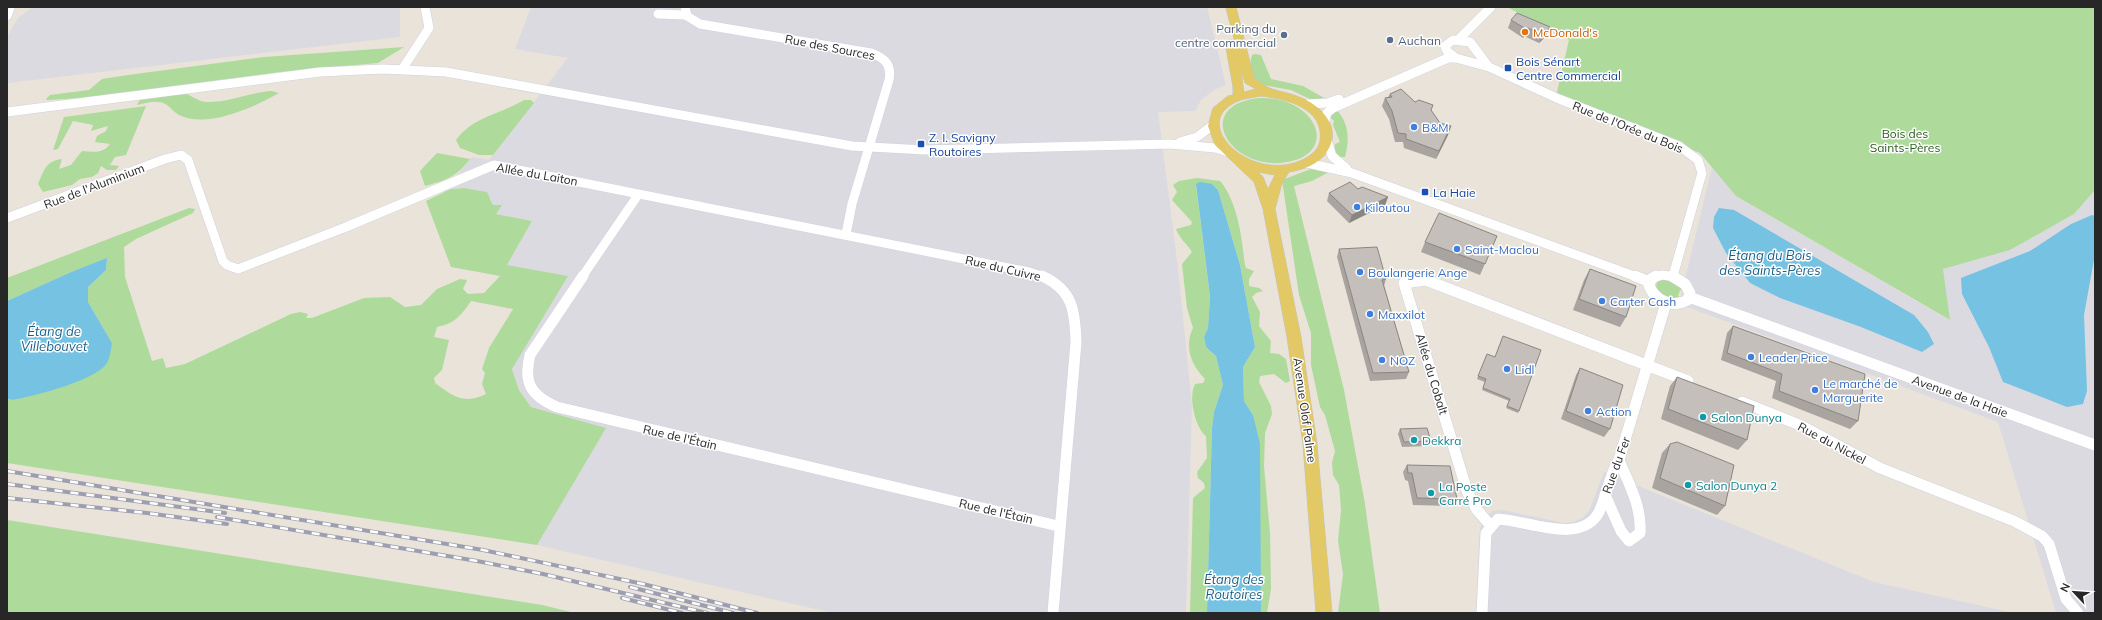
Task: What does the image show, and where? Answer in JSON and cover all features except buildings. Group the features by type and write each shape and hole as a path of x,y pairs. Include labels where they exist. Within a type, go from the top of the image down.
{"main road":[{"path":"1222,7 1238,76 1238,96"},
{"path":"1231,7 1249,80 1268,92"},
{"path":"1268,92 1285,95 1307,104 1324,124 1326,138 1321,152 1307,163 1285,169 1262,169 1241,162 1225,151 1216,139 1213,125 1215,116 1220,108 1238,96 1268,92"},
{"name":"Avenue Olof Palme","path":"1241,162 1259,180 1269,209 1303,390 1310,444 1324,613"},
{"name":"Avenue Olof Palme","path":"1269,209 1276,182 1285,169"}],"street":[{"path":"403,68 429,28 425,7"},
{"path":"1459,39 1463,33 1491,7"},
{"path":"658,14 685,11"},
{"name":"Rue des Sources","path":"685,11 690,19 700,24 871,53 884,59 888,64 891,72 870,148 852,204 846,234"},
{"path":"1307,104 1328,103 1435,58 1445,49 1445,46 1449,41 1459,39 1470,42 1474,45 1477,52 1488,66"},
{"path":"1445,49 1454,58"},
{"path":"1324,124 1327,112 1333,108 1448,58 1468,59 1474,57 1477,52"},
{"name":"Rue de l'Orée du Bois","path":"1468,59 1488,66 1550,95 1679,146 1695,156 1700,162 1702,173 1673,276"},
{"path":"7,112 320,72 364,68 403,68 446,72 814,140 870,148 925,150 1170,144 1215,148 1225,151"},
{"path":"1170,144 1189,140 1213,125"},
{"path":"1326,138 1327,146 1333,158 1352,173"},
{"name":"Rue de l'Aluminium","path":"7,218 165,159 181,155 188,160 223,261"},
{"path":"1307,163 1352,173 1650,282"},
{"name":"Allée du Laiton","path":"223,261 233,268 238,269 248,266 346,227 487,166 494,166 846,234"},
{"name":"Rue de l'Étain","path":"638,195 530,355 526,376 532,391 539,399 557,407 1058,526"},
{"name":"Rue du Cuivre","path":"846,234 1029,272 1052,280 1064,291 1073,310 1076,341 1074,378 1058,526 1052,600 1053,613"},
{"path":"1658,275 1673,276 1686,285 1689,297 1681,304 1666,303 1653,293 1650,282 1658,275"},
{"name":"Allée du Cobalt","path":"1490,525 1477,510 1467,491 1404,283 1426,280 1649,366"},
{"name":"Avenue de la Haie","path":"1689,297 2095,444"},
{"name":"Rue du Fer","path":"1490,525 1498,519 1509,517 1570,531 1588,525 1595,519 1604,495 1609,488 1613,468 1619,460 1649,366 1666,303"},
{"path":"1649,366 1698,385"},
{"name":"Rue du Nickel","path":"1735,400 1802,426 1880,468 2014,521 2042,536 2049,544 2066,599 2078,613"},
{"path":"1604,495 1621,531 1629,541 1635,538 1640,533 1641,519 1619,460"},
{"path":"1482,613 1484,544 1486,533 1490,525"}],"shaded area":[{"path":"33,7 400,7 400,37 7,83 7,37 18,18"},
{"path":"531,7 1207,7 1226,85 1214,90 1201,100 1195,111 1158,112 1178,268 1192,406 1186,613 833,613 537,545 605,428 531,407 519,390 512,369 529,339 507,265 532,221 495,214 491,198 477,190 464,188 451,189 442,194 472,157 489,160 568,58 515,49"},
{"path":"1712,167 1736,196 1949,320 1942,269 2010,250 2074,214 2095,190 2095,613 2056,613 1998,422 1679,304"},
{"path":"1604,472 1874,582 2014,613 1476,613 1479,537 1481,525 1485,518 1492,511 1503,510 1564,523 1573,522 1582,518 1589,511"}],"green space":[{"name":"Bois des Saints-Pères","path":"1507,7 2095,7 2095,190 2074,214 2010,250 1943,269 1950,320 1736,196 1700,153 1556,96 1569,40"},
{"path":"404,47 378,63 281,72 83,98 46,99 50,95 89,90 102,79 128,75 264,57"},
{"path":"1252,55 1261,55 1271,79 1303,86 1326,99 1316,102 1291,90 1263,85 1254,80 1251,71 1251,61"},
{"path":"272,91 279,93 244,110 217,118 191,119 179,115 167,105 160,102 137,105 141,97 168,93 184,93 206,102 214,102"},
{"path":"1260,98 1280,100 1296,106 1308,116 1315,128 1316,139 1312,150 1300,158 1281,163 1261,162 1245,155 1232,146 1225,134 1223,122 1228,111 1240,103"},
{"path":"524,100 531,100 534,103 493,155 479,155 460,148 456,140 470,126"},
{"path":"146,106 126,155 115,157 110,165 119,166 116,170 107,170 101,166 98,173 92,177 80,179 72,185 43,192 38,184 44,170 49,164 62,159 59,169 71,165 82,151 101,151 110,144 95,142 97,136 106,131 108,126 91,131 93,125 73,121 58,149 53,150 64,117"},
{"path":"1335,108 1340,113 1346,125 1348,144 1345,157 1338,157 1334,152 1335,144 1340,142 1333,125 1334,121 1330,117"},
{"path":"437,153 470,159 460,170 450,177 425,186 420,171"},
{"path":"1319,166 1331,171 1312,181 1294,186 1344,390 1365,504 1380,613 1338,613 1343,574 1338,541 1341,511 1339,485 1333,475 1332,463 1335,451 1325,415 1320,407 1311,365 1311,333 1299,295 1282,180"},
{"path":"1197,178 1220,181 1229,195 1239,223 1244,262 1246,268 1254,271 1249,279 1249,286 1259,288 1263,291 1256,293 1252,297 1260,312 1259,326 1271,341 1270,353 1279,354 1286,359 1290,381 1286,383 1274,374 1260,376 1259,382 1271,406 1272,414 1265,433 1264,466 1270,533 1271,589 1267,613 1261,613 1253,415 1244,401 1243,367 1255,347 1240,265 1218,190 1212,184 1196,185 1210,296 1208,328 1204,337 1206,347 1216,356 1223,385 1214,412 1212,428 1207,613 1190,613 1193,498 1205,488 1204,483 1198,478 1197,472 1207,458 1206,436 1202,432 1196,419 1192,396 1195,384 1203,383 1205,379 1196,368 1190,355 1189,348 1190,335 1193,328 1187,308 1182,264 1192,252 1176,229 1191,225 1192,222 1172,200 1177,192 1173,185 1179,181"},
{"path":"464,188 487,192 493,205 502,205 496,214 532,221 507,265 568,276 512,369 519,390 531,407 606,428 537,545 7,463 7,399 13,400 112,343 88,302 88,287 106,270 107,259 71,272 7,301 7,278 189,208 195,209 193,213 136,239 124,247 125,277 152,361 163,358 166,368 185,364 291,314 300,312 308,314 306,318 312,318 364,298 390,297 405,307 421,305 437,289 460,279 467,280 463,289 468,294 484,293 500,276 451,267 426,201 451,189","holes":["471,301 513,309 489,348 482,369 485,373 482,384 486,394 471,399 459,398 447,392 435,383 434,378 442,370 449,340 434,337 437,327 448,324 457,318"]},
{"path":"1664,279 1677,282 1685,292 1680,290 1678,296 1683,298 1663,297 1656,287 1657,282"},
{"path":"7,520 542,605 575,613 7,613"}],"water":[{"name":"Étang des Routoires","path":"1200,182 1212,184 1218,190 1240,265 1255,347 1243,367 1244,401 1253,415 1260,444 1261,613 1207,613 1212,428 1214,412 1223,385 1216,356 1206,347 1204,337 1208,328 1210,296 1196,184"},
{"name":"Étang du Bois des Saints-Pères","path":"1719,208 1734,210 1914,315 1928,332 1934,344 1922,352 1861,327 1780,298 1750,283 1726,253 1713,228 1714,217"},
{"path":"2092,215 2095,216 2095,254 2084,315 2087,391 2083,404 2067,407 2003,382 1989,347 1962,294 1961,278 2030,251 2071,224"},
{"name":"Étang de Villebouvet","path":"107,258 106,270 88,287 88,302 112,343 108,361 93,375 80,381 35,395 13,400 7,399 7,301 71,272"}],"railway":[{"path":"7,471 483,550 643,584 757,613"},
{"path":"7,484 225,513"},
{"path":"7,498 147,513 227,524"},
{"path":"217,517 477,561 543,574 707,613"},
{"path":"630,587 733,613"},
{"path":"622,598 682,613"}],"place":[{"name":"McDonald's","path":"1525,32"},
{"name":"Parking du centre commercial","path":"1284,35"},
{"name":"Auchan","path":"1390,40"},
{"name":"Bois Sénart Centre Commercial","path":"1508,68"},
{"name":"B&M","path":"1414,127"},
{"name":"Z. I. Savigny Routoires","path":"921,144"},
{"name":"La Haie","path":"1425,192"},
{"name":"Kiloutou","path":"1357,207"},
{"name":"Saint-Maclou","path":"1457,249"},
{"name":"Boulangerie Ange","path":"1360,272"},
{"name":"Carter Cash","path":"1602,301"},
{"name":"Maxxilot","path":"1370,314"},
{"name":"Leader Price","path":"1751,357"},
{"name":"NOZ","path":"1382,360"},
{"name":"Lidl","path":"1507,369"},
{"name":"Le marché de Marguerite","path":"1815,390"},
{"name":"Action","path":"1588,411"},
{"name":"Salon Dunya","path":"1703,417"},
{"name":"Dekkra","path":"1414,440"},
{"name":"Salon Dunya 2","path":"1688,485"},
{"name":"La Poste Carré Pro","path":"1431,493"}]}
